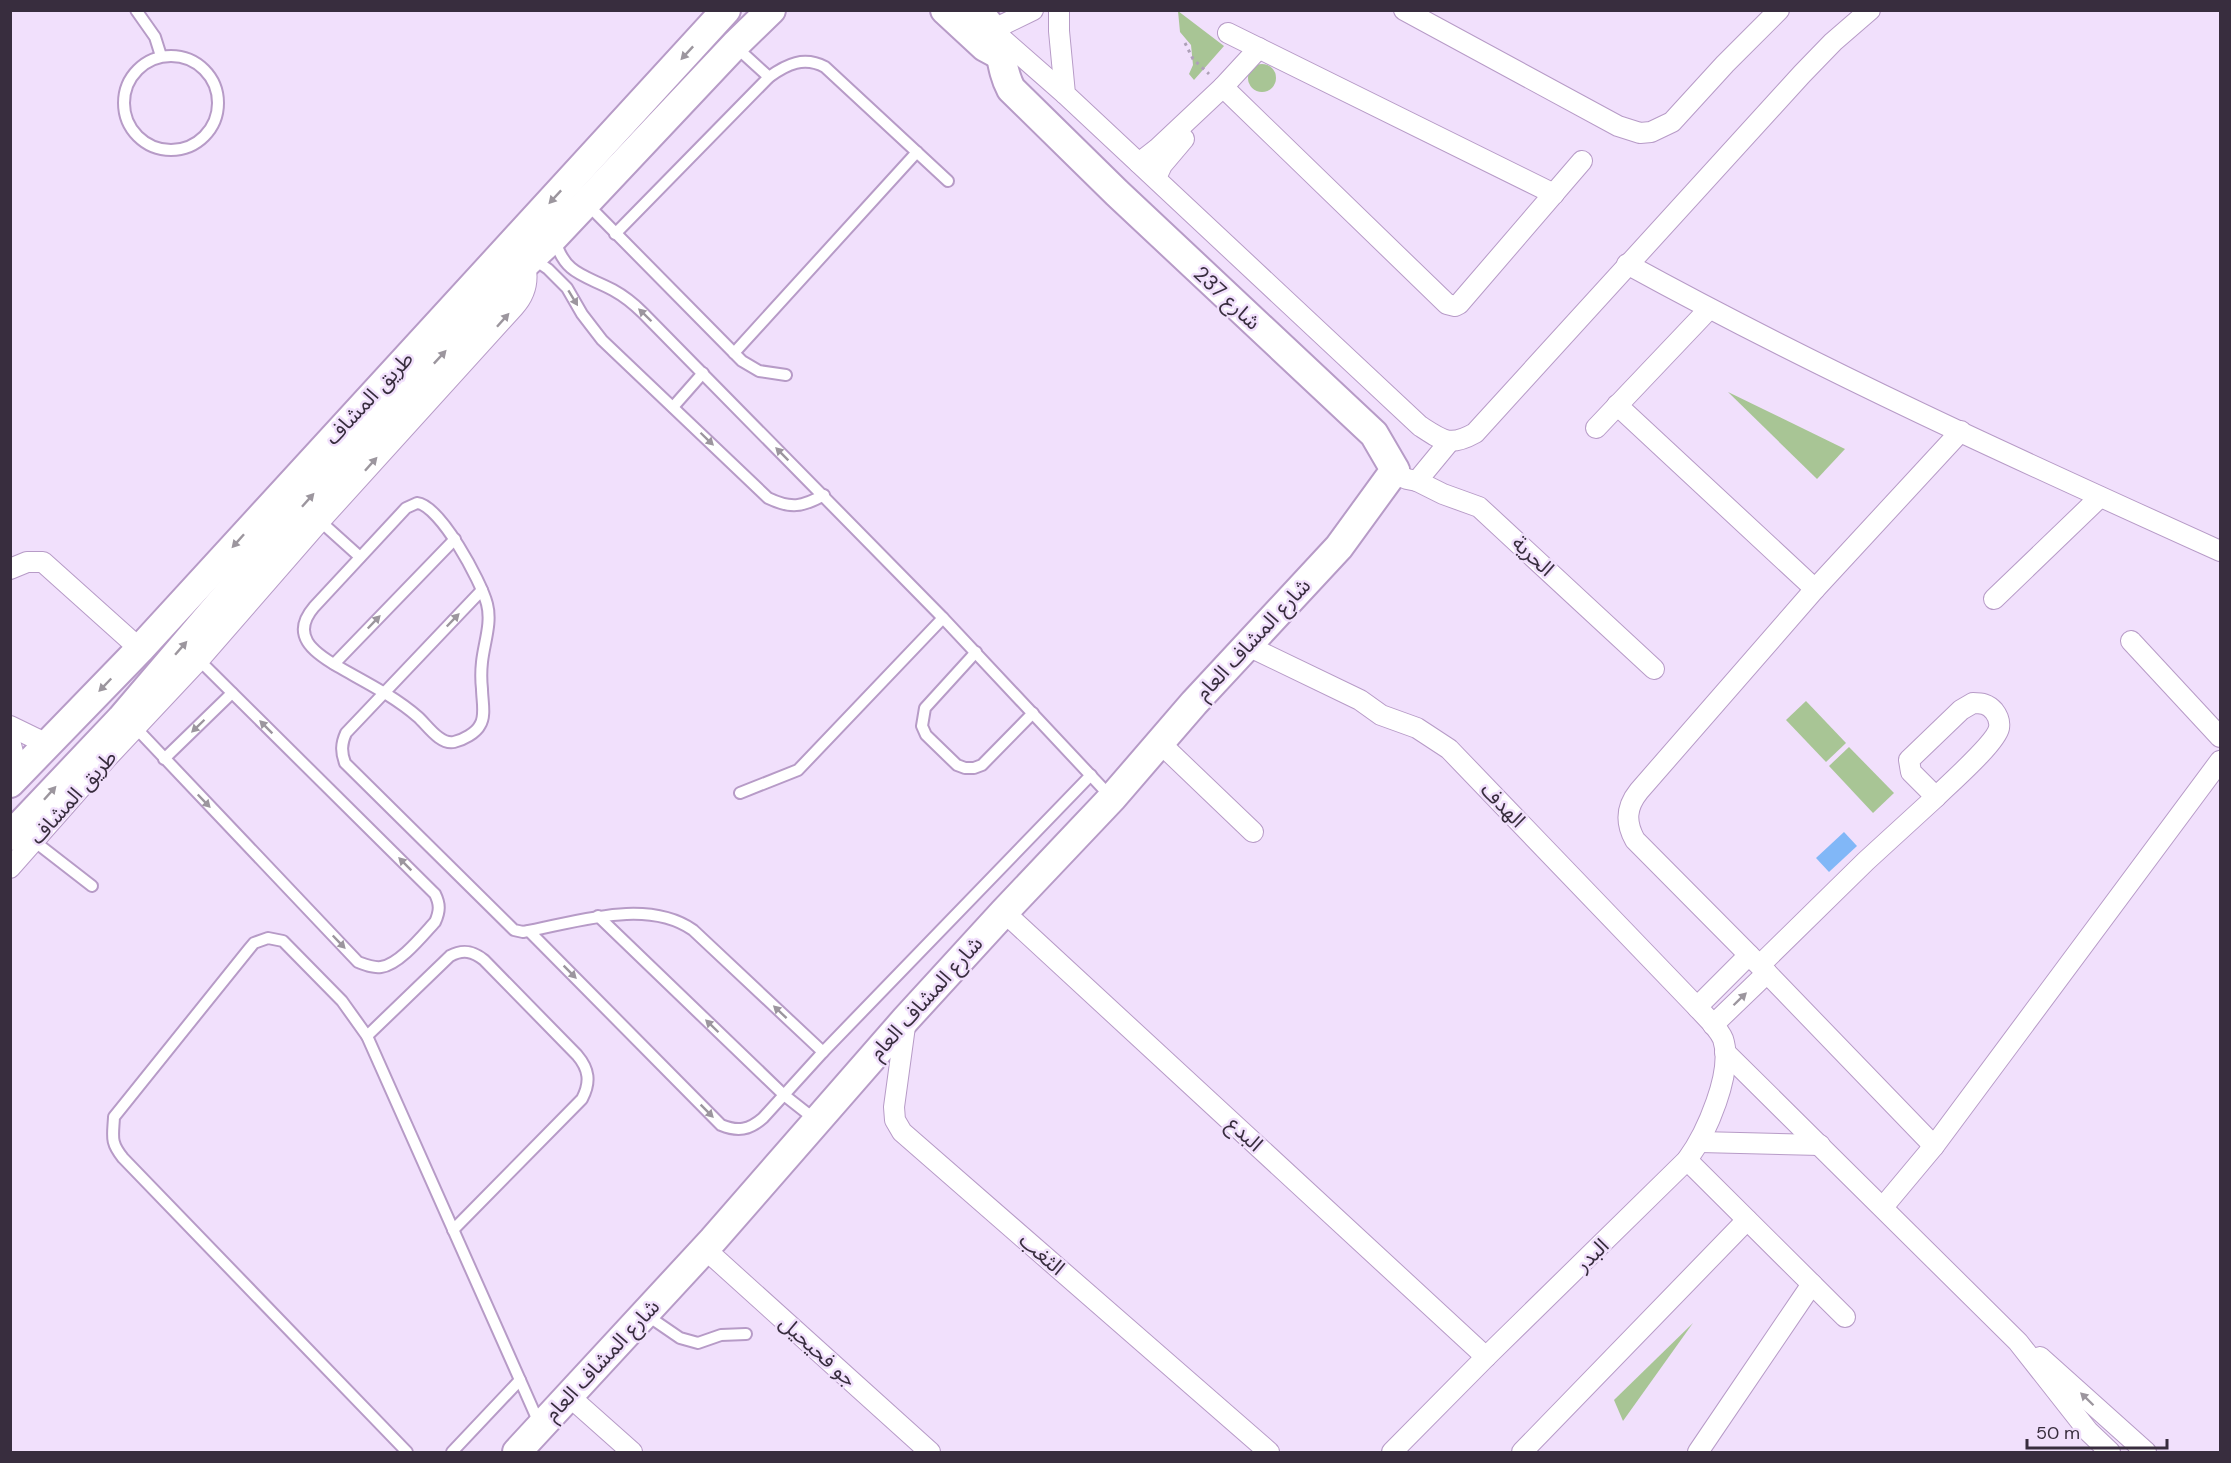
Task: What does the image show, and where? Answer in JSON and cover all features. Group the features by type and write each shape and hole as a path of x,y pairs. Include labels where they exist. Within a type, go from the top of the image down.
{"street":[{"name":"طريق المشاف","path":"15,779 140,649 726,10"},
{"name":"طريق المشاف","path":"10,868 22,838 121,718 302,507 529,260 554,237 735,45 771,10"},
{"path":"945,10 985,47 989,32 1033,10"},
{"path":"1059,10 1065,94"},
{"path":"1404,10 1618,126 1640,133 1651,132 1672,123 1725,64 1779,10"},
{"path":"989,32 1065,94 1420,426 1442,440 1459,441 1474,433 1802,74 1833,42 1870,10"},
{"name":"شارع 237","path":"989,32 1007,82 1017,96 1374,434 1406,475"},
{"path":"1228,33 1554,194"},
{"path":"1156,178 1162,165 1173,151 1227,91 1259,48"},
{"path":"1139,163 1227,91"},
{"path":"1227,91 1451,306 1459,304 1582,161"},
{"name":"طريق المشاف","path":"22,838 136,728 199,660 320,520 520,300 527,282 529,260"},
{"path":"1627,264 1709,309 1961,431 2220,551"},
{"path":"1596,428 1709,309"},
{"path":"1617,405 1815,589"},
{"path":"1934,1146 1635,840 1630,830 1628,809 1639,791 1815,589 1961,431"},
{"path":"1406,475 1450,441"},
{"name":"شارع المشاف العام","path":"517,1452 705,1249 906,1019 1112,798 1160,742 1406,475"},
{"name":"الحرية","path":"1406,475 1443,494 1479,507 1654,669"},
{"path":"1994,598 2100,497"},
{"path":"10,569 27,562 43,562 140,649"},
{"path":"2131,641 2220,737"},
{"name":"الهدف","path":"1248,646 1360,700 1381,715 1417,728 1449,749 1713,1025"},
{"path":"1936,797 1911,772 1910,760 1966,705 1973,703 1987,705 1997,715 1999,722 1996,736 1936,797 1759,965 1713,1025 1722,1038 1725,1052 2018,1342 2088,1431 2110,1452"},
{"path":"10,726 47,744"},
{"path":"10,741 15,779"},
{"path":"1160,742 1253,832"},
{"path":"1883,1208 1934,1146 2220,761"},
{"name":"البدع","path":"1004,912 1486,1357"},
{"path":"1697,1007 1759,965"},
{"name":"الثغب","path":"906,1019 894,1107 896,1120 902,1132 1269,1452"},
{"name":"البدر","path":"1392,1452 1687,1160 1700,1142 1716,1100 1725,1063 1725,1052"},
{"path":"1700,1142 1820,1145"},
{"path":"1687,1160 1845,1317"},
{"path":"1522,1452 1747,1220"},
{"name":"جو فحيحيل","path":"705,1249 930,1452"},
{"path":"1698,1452 1812,1284"},
{"path":"2018,1342 2063,1376 2146,1452"},
{"path":"569,1396 632,1452"}],"lane":[{"path":"136,10 155,37 161,56"},
{"path":"735,45 769,77"},
{"path":"161,56 176,56 191,60 204,69 213,82 217,113 211,127 201,139 188,147 173,150 150,145 132,130 125,116 123,100 126,85 146,62 161,56"},
{"path":"615,234 769,77 796,62 816,63 832,74 948,181"},
{"path":"734,353 917,152"},
{"path":"586,203 742,361 759,371 786,375"},
{"path":"554,237 558,251 571,270 629,300 824,495 976,652 1112,798"},
{"path":"529,260 548,269 567,288 582,314 602,340 768,498 780,504 793,506 806,504 824,495"},
{"path":"673,407 703,373"},
{"path":"417,503 429,506 455,539 482,590 489,618 482,662 483,720 475,731 454,742 445,741 411,711 312,648 306,641 304,623 314,607 406,508 417,503"},
{"path":"320,520 360,557"},
{"path":"334,664 455,539"},
{"path":"482,590 346,733 342,743 345,763 514,930 529,931 598,916 652,914 663,915 684,923 823,1052"},
{"path":"740,793 798,770 943,618"},
{"path":"976,652 925,708 922,726 926,735 957,765 974,768 982,765 1033,713"},
{"path":"136,728 358,962 381,967 393,963 435,922 439,913 439,903 435,894 199,660"},
{"path":"164,759 232,693"},
{"path":"529,931 721,1125 732,1130 743,1130 754,1126 1091,776"},
{"path":"22,838 92,885"},
{"path":"598,916 784,1095 817,1121"},
{"path":"407,1452 123,1158 112,1138 114,1118 249,949 261,939 276,938 289,946 342,1001 368,1036 541,1426"},
{"path":"368,1036 450,956 456,952 471,952 484,960 569,1047 583,1062 587,1071 588,1080 582,1099 453,1230"},
{"path":"645,1314 680,1338 698,1343 721,1335 746,1334"},
{"path":"452,1452 520,1380"}],"path":[{"path":"1185,43 1193,59 1227,91"}],"green space":[{"path":"1178,11 1224,46 1194,80 1189,74 1193,65 1191,45 1180,32"},
{"path":"1262,64 1272,68 1276,78 1272,88 1262,92 1252,88 1248,78 1252,68"},
{"path":"1728,392 1845,449 1817,479"},
{"path":"1806,701 1846,743 1826,762 1786,720"},
{"path":"1849,747 1894,793 1873,813 1829,766"},
{"path":"1693,1323 1623,1421 1614,1400"}],"water":[{"path":"1844,832 1857,846 1829,872 1816,858"}]}
